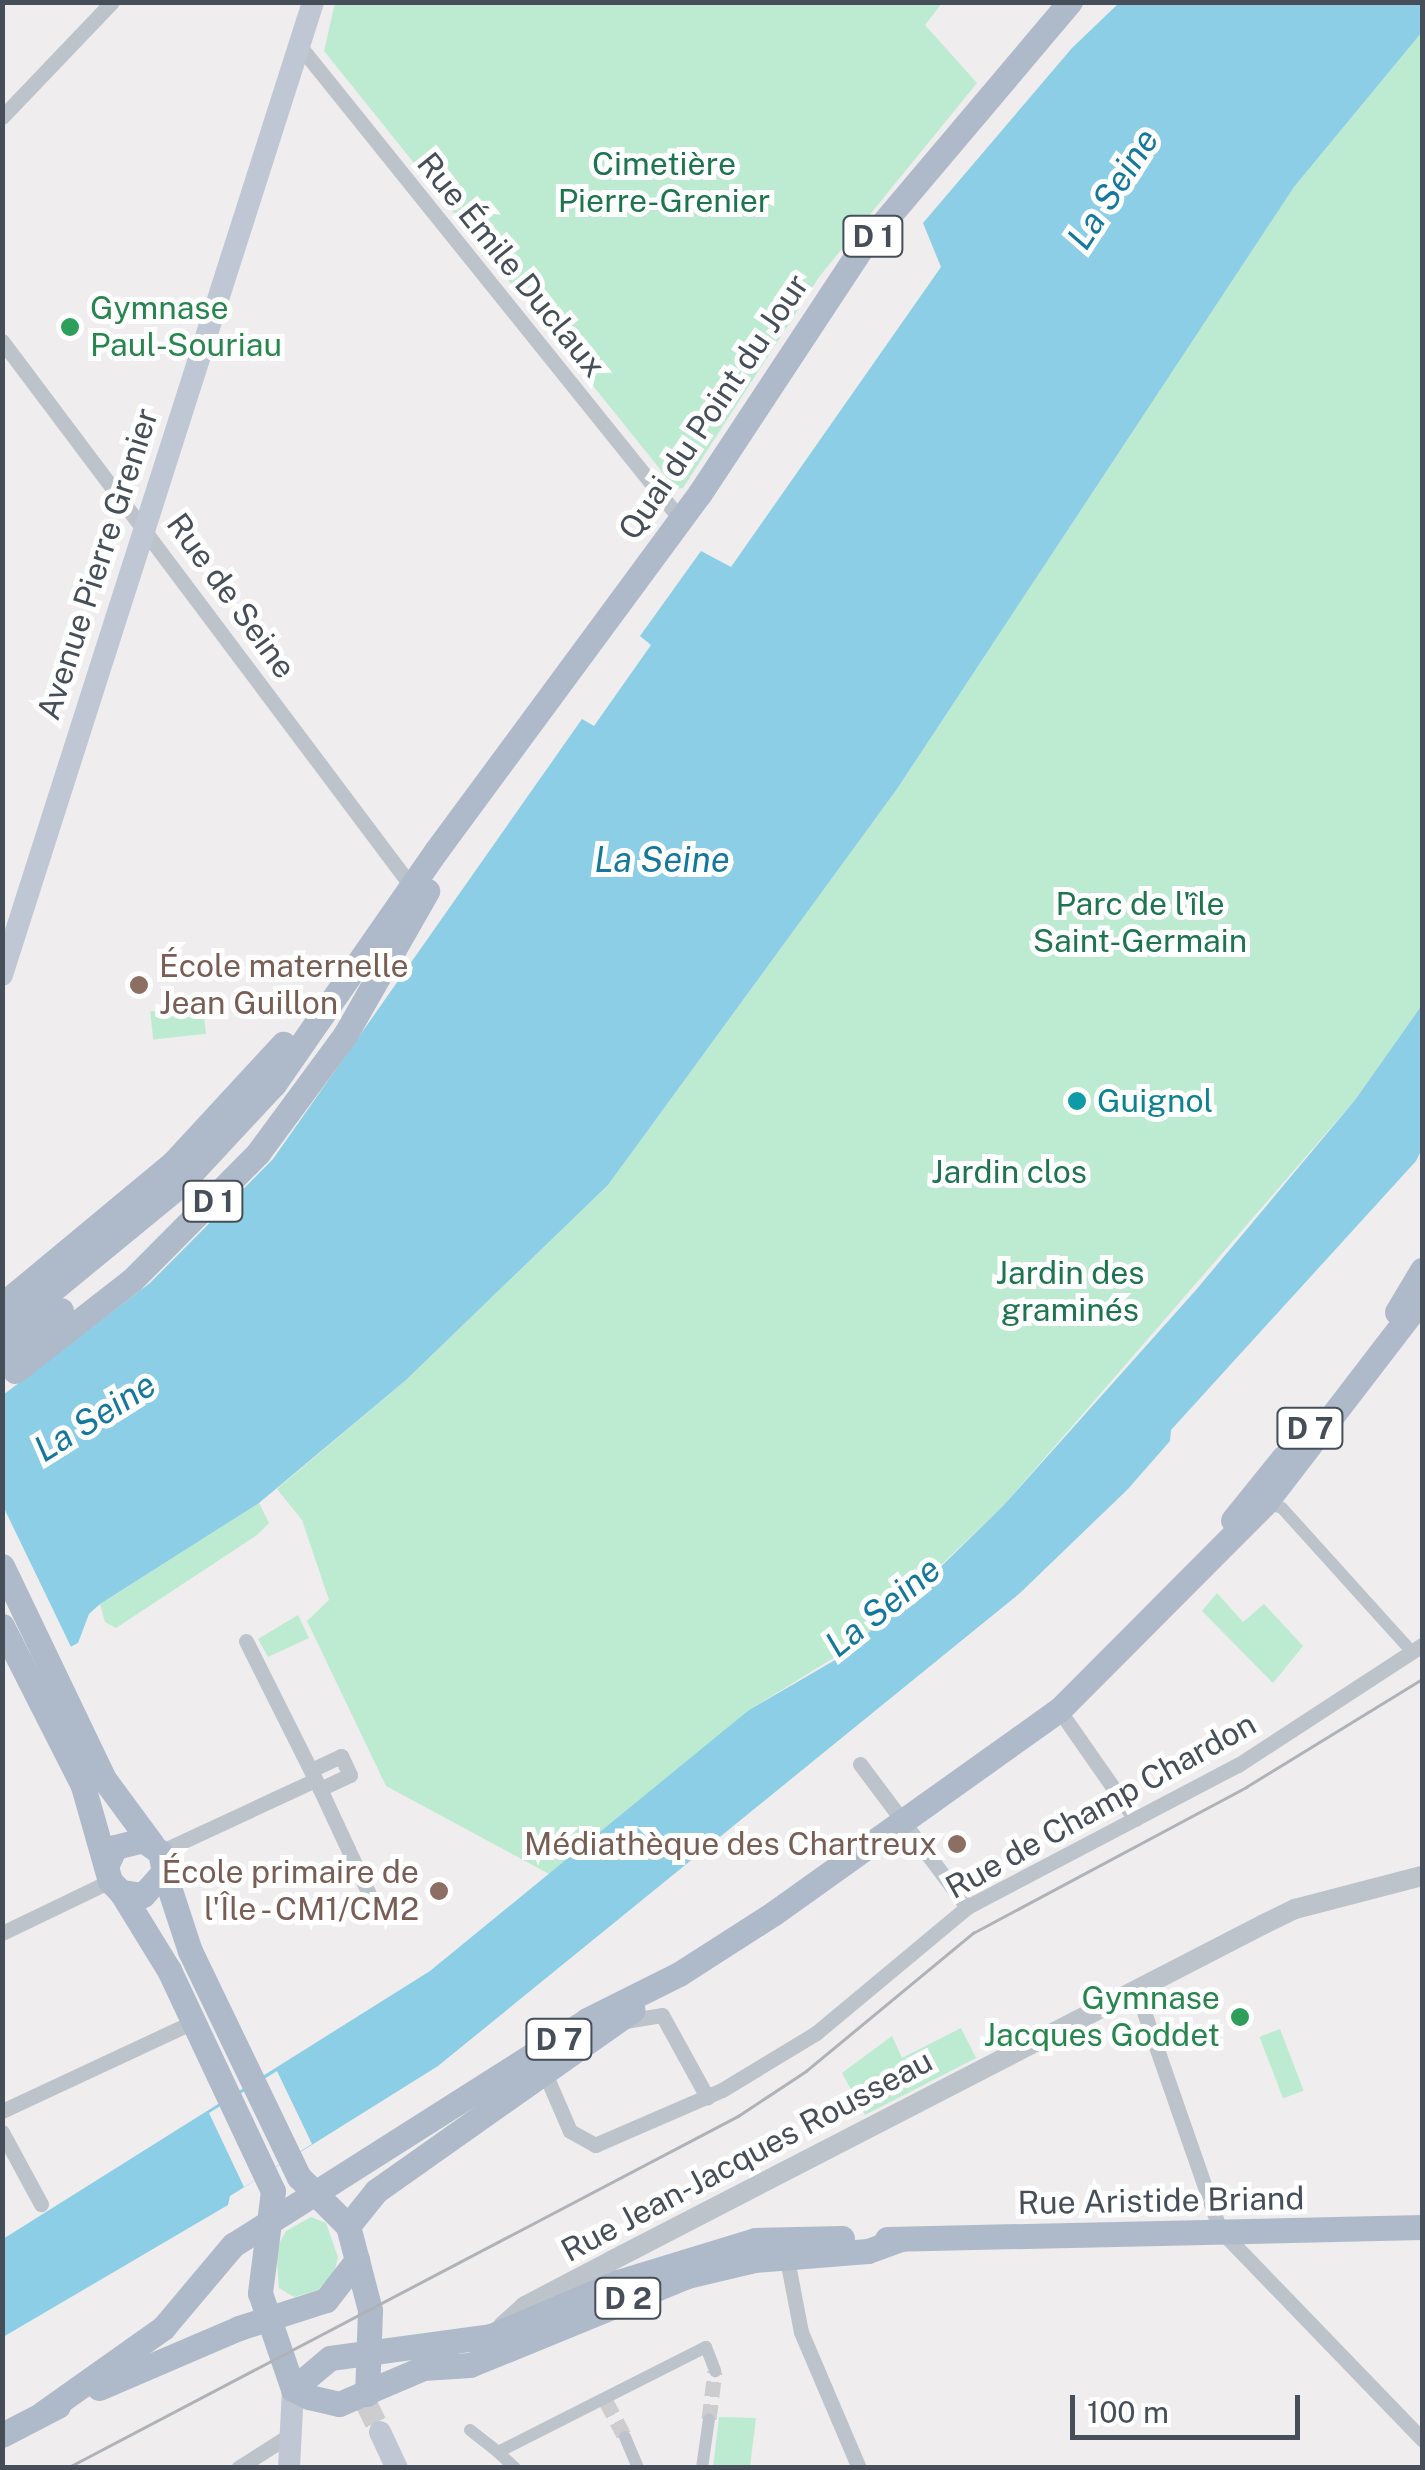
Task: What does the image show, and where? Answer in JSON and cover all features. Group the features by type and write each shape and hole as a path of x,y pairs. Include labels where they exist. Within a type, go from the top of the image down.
{"main road":[{"name":"Avenue Pierre Grenier","path":"2,975 313,2"},
{"name":"Quai du Point du Jour","path":"2,1331 107,1250 228,1136 284,1071 412,887 681,520 861,249 1070,2"},
{"path":"1046,30 1076,18 1092,2"},
{"name":"Quai du Point du Jour","path":"8,1363 132,1280 204,1212 296,1106 371,994 466,813"},
{"path":"2,1306 174,1162 247,1087 350,960 376,943"},
{"name":"D 7","path":"1190,1582 1252,1491 1358,1365 1422,1270"},
{"name":"D 7","path":"348,2226 376,2191 616,2024 678,1974 906,1823 1059,1710 1266,1502 1422,1298"},
{"path":"2,1566 50,1692 113,1879 193,2022 272,2191 260,2284 293,2389 289,2468"},
{"path":"2,1626 158,1856 190,1952 249,2072 308,2186 348,2226 370,2310 366,2399"},
{"path":"113,1879 124,1842 158,1856"},
{"path":"113,1879 143,1896 158,1856"},
{"name":"D 7","path":"308,2186 588,2020 678,1974"},
{"path":"2,2436 43,2413 162,2328 225,2252 268,2224 308,2186"},
{"name":"Rue Aristide Briand","path":"786,2249 755,2240 675,2263 491,2336 370,2349 330,2358 293,2389 324,2404 366,2399 424,2368 470,2365 547,2338 687,2276 786,2249 902,2239 1422,2227"},
{"path":"43,2413 268,2319 326,2300 357,2260"},
{"path":"380,2432 396,2468"}],"street":[{"path":"2,117 112,2"},
{"name":"Rue Émile Duclaux","path":"298,44 681,520"},
{"name":"Rue de Seine","path":"2,341 145,526 412,887"},
{"path":"1266,1502 1282,1508 1418,1649"},
{"path":"246,1641 376,1909"},
{"name":"Rue de Champ Chardon","path":"544,2071 570,2132 595,2145 707,2097 816,2033 967,1907 1238,1765 1418,1649"},
{"path":"1059,1710 1135,1819"},
{"path":"860,1764 967,1907"},
{"path":"158,1856 315,1780"},
{"name":"Rue Jean-Jacques Rousseau","path":"491,2336 525,2306 1295,1909 1422,1876"},
{"path":"2,1932 113,1879"},
{"path":"1136,1990 1220,2230 1422,2439"},
{"path":"616,2024 662,2015 707,2097"},
{"path":"2,2111 193,2022"},
{"path":"2,2132 41,2204"},
{"path":"786,2249 801,2332 859,2468"},
{"path":"498,2452 706,2347 715,2370"},
{"path":"689,2468 702,2464 710,2419"},
{"path":"470,2430 515,2468"},
{"path":"238,2468 290,2434"},
{"path":"625,2437 638,2468"}],"green space":[{"name":"Cimetière Pierre-Grenier","path":"335,3 942,3 925,25 977,83 819,277 683,488 676,489 324,51"},
{"name":"Parc de l'île Saint-Germain","path":"1422,32 1422,1005 1355,1100 1003,1506 861,1641 749,1710 553,1876 386,1786 307,1621 329,1600 302,1520 277,1489 406,1380 608,1185 897,789 1294,187"},
{"path":"203,1006 206,1034 153,1039 150,1012"},
{"path":"259,1503 269,1523 257,1535 116,1628 105,1622 100,1604"},
{"path":"1217,1593 1243,1622 1264,1604 1303,1646 1273,1683 1202,1611"},
{"path":"298,1615 309,1638 268,1657 258,1639"},
{"path":"961,2028 976,2058 865,2115 842,2073 892,2036 902,2058"},
{"path":"1280,2029 1304,2091 1283,2099 1259,2037"},
{"path":"311,2217 326,2223 338,2257 334,2274 318,2290 294,2297 279,2288 276,2249 286,2231"},
{"path":"719,2417 756,2418 750,2467 713,2467"}],"water":[{"name":"La Seine","path":"1119,3 1422,3 1422,32 1294,187 897,789 608,1185 406,1380 259,1503 100,1604 89,1614 78,1643 3,1681 3,1395 150,1283 273,1159 582,719 594,726 651,645 640,636 701,551 731,567 941,267 923,223 1072,48"},
{"name":"La Seine","path":"1422,1005 1422,1149 1416,1161 1171,1430 1170,1441 1128,1489 1020,1593 438,2066 230,2196 228,2205 3,2337 3,2239 430,1971 749,1710 842,1656 916,1591 1003,1506 1196,1290 1355,1100"}],"pier":[{"path":"3,1506 73,1651 3,1686 2,1684"},
{"path":"277,2071 312,2144 244,2187 209,2113"}],"tunnel":[{"path":"709,2419 715,2371"},
{"path":"606,2401 625,2437"},
{"path":"366,2403 380,2432"}],"tram line":[{"path":"67,2468 738,2116 806,2071 973,1933 1246,1787 1422,1679"}],"place":[{"name":"Gymnase Paul-Souriau","path":"70,327"},
{"name":"École maternelle Jean Guillon","path":"139,985"},
{"name":"Guignol","path":"1077,1101"},
{"name":"Médiathèque des Chartreux","path":"957,1844"},
{"name":"École primaire de l'Île - CM1/CM2","path":"439,1891"},
{"name":"Gymnase Jacques Goddet","path":"1240,2017"}],"park label":[{"name":"Jardin clos","path":"1009,1172"},
{"name":"Jardin des graminés","path":"1070,1292"}]}
